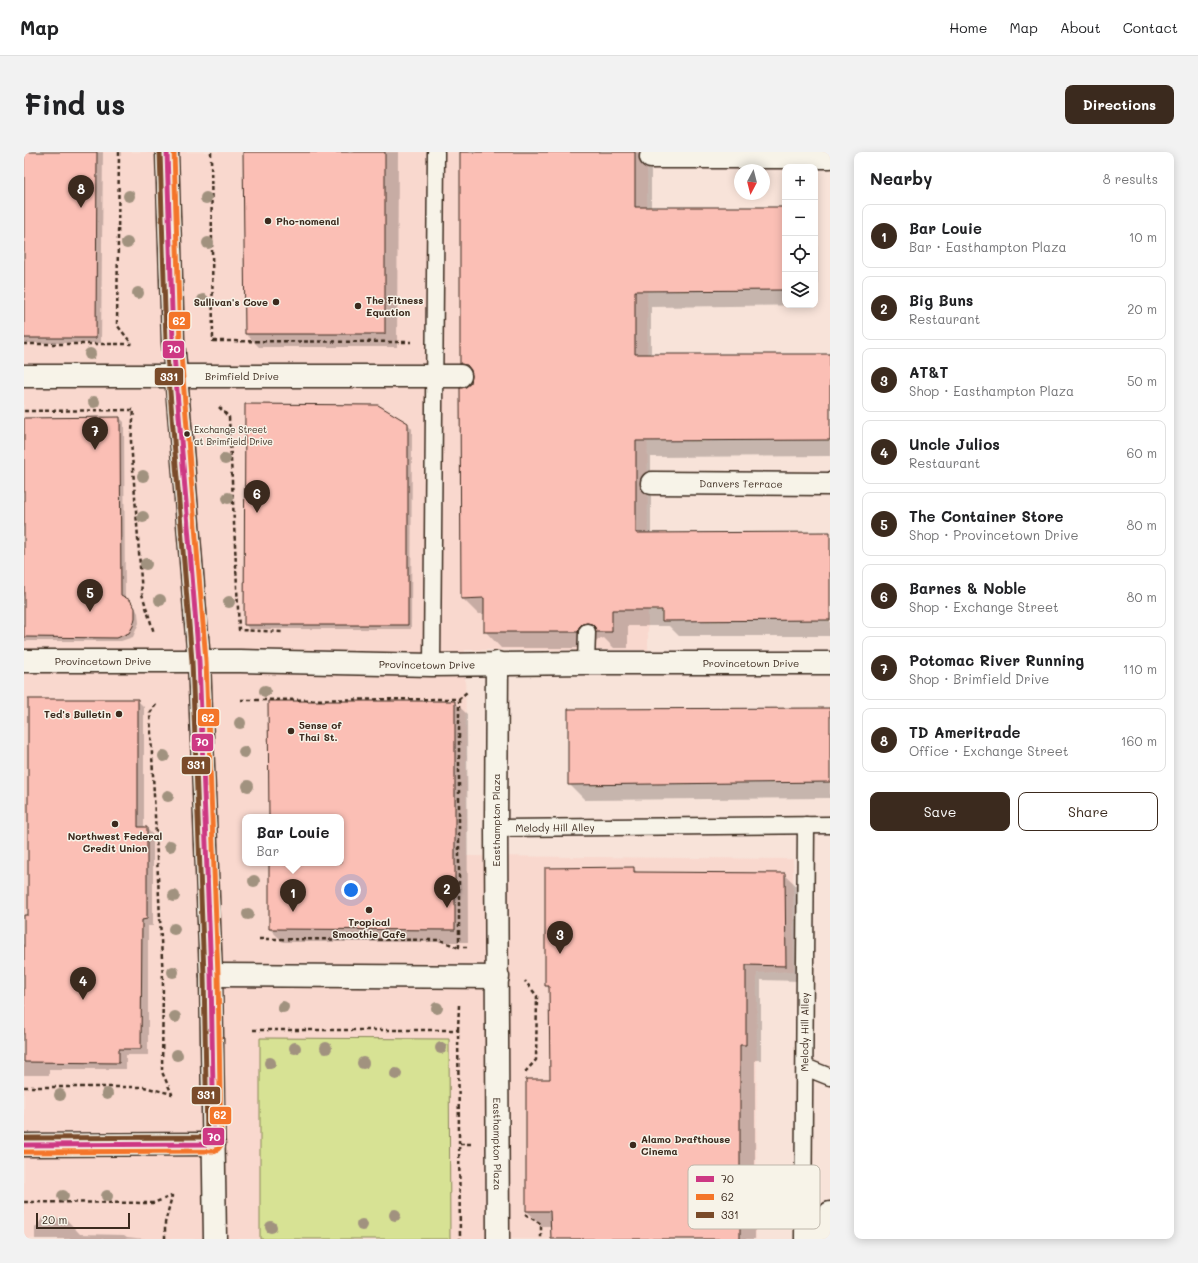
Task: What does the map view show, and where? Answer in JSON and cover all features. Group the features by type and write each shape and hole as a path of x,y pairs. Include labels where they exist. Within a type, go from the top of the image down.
{"street":[{"path":"167,152 172,342 176,375 199,661 210,975 214,1144 214,1239"},
{"path":"651,157 830,157"},
{"name":"Brimfield Drive","path":"24,376 460,376"},
{"name":"Danvers Terrace","path":"652,483 830,484"},
{"name":"Provincetown Drive","path":"24,661 199,661 432,665 497,663 830,663"},
{"name":"Easthampton Plaza","path":"497,663 496,828 498,977 498,1239"},
{"path":"210,975 498,977"},
{"path":"24,1145 214,1144"},
{"path":"818,1239 830,1213"}],"lane":[{"path":"432,665 436,152"},
{"path":"586,632 586,663"},
{"name":"Melody Hill Alley","path":"804,1165 806,825"},
{"name":"Melody Hill Alley","path":"496,828 830,825"},
{"path":"805,1067 830,1076"},
{"name":"Melody Hill Alley","path":"803,1229 803,1239"}],"path":[{"path":"24,344 132,344 117,325 119,152"},
{"path":"211,152 213,341 435,342"},
{"path":"218,407 229,417 238,630"},
{"path":"24,411 134,410 131,441 142,594 154,633"},
{"path":"458,699 459,947 497,948"},
{"path":"24,1087 144,1087 172,1094 162,1072 163,980 150,714 157,703"},
{"path":"253,1030 458,1030 460,1239"},
{"path":"24,1202 153,1203 172,1196 165,1223 165,1239"}],"shaded area":[{"path":"24,152 647,152 648,650 465,650 467,856 793,859 794,971 757,973 756,1165 688,1165 688,1229 756,1229 756,1239 24,1239"}],"green space":[{"path":"260,1038 449,1039 450,1239 260,1239"}],"building":[{"path":"24,152 97,152 96,338 24,338"},
{"path":"243,152 385,152 385,334 245,334"},
{"path":"460,152 635,152 635,207 782,207 782,290 635,291 635,354 830,354 830,440 636,441 636,533 830,532 830,620 662,621 662,610 612,610 612,632 596,632 595,627 592,624 587,623 582,624 579,627 578,632 484,632 484,598 461,599 460,388 466,387 471,383 472,376 471,370 467,365 460,364"},
{"path":"245,404 378,405 408,423 408,625 244,625"},
{"path":"120,417 121,595 130,600 135,608 133,626 129,633 117,638 24,637 24,418"},
{"path":"28,699 138,699 138,827 147,827 147,919 142,920 141,1049 119,1049 119,1063 24,1062 24,915 28,915"},
{"path":"268,701 455,701 455,930 269,929 269,866 344,866 344,814 269,814"},
{"path":"830,708 830,782 568,785 568,709"},
{"name":"Alamo Drafthouse Cinema","path":"634,867 634,872 785,873 786,966 746,965 746,1045 740,1045 740,1165 688,1165 688,1229 740,1229 740,1239 551,1239 550,1211 526,1211 526,1079 550,1079 549,986 545,986 545,868"}],"transit line":[{"name":"331","path":"24,1138 207,1137 204,975 192,661 166,343 160,152"},
{"name":"70","path":"24,1145 214,1144 211,975 199,661 173,342 167,152"},
{"name":"62","path":"24,1152 214,1151 221,1145 218,975 206,661 180,342 174,152"}],"place":[{"name":"TD Ameritrade","path":"81,208"},
{"name":"Pho-nomenal","path":"268,221"},
{"name":"Sullivan's Cove","path":"276,302"},
{"name":"The Fitness Equation","path":"358,306"},
{"name":"Exchange Street at Brimfield Drive","path":"187,434"},
{"name":"Potomac River Running","path":"95,450"},
{"name":"Barnes & Noble","path":"257,513"},
{"name":"The Container Store","path":"90,612"},
{"name":"Ted's Bulletin","path":"119,714"},
{"name":"5ense of Thai St.","path":"291,731"},
{"name":"Northwest Federal Credit Union","path":"115,824"},
{"name":"Big Buns","path":"447,908"},
{"name":"Tropical Smoothie Cafe","path":"369,910"},
{"name":"Bar Louie","path":"293,912"},
{"name":"AT&T","path":"560,954"},
{"name":"Uncle Julios","path":"83,1000"},
{"name":"Alamo Drafthouse Cinema","path":"633,1145"}]}
